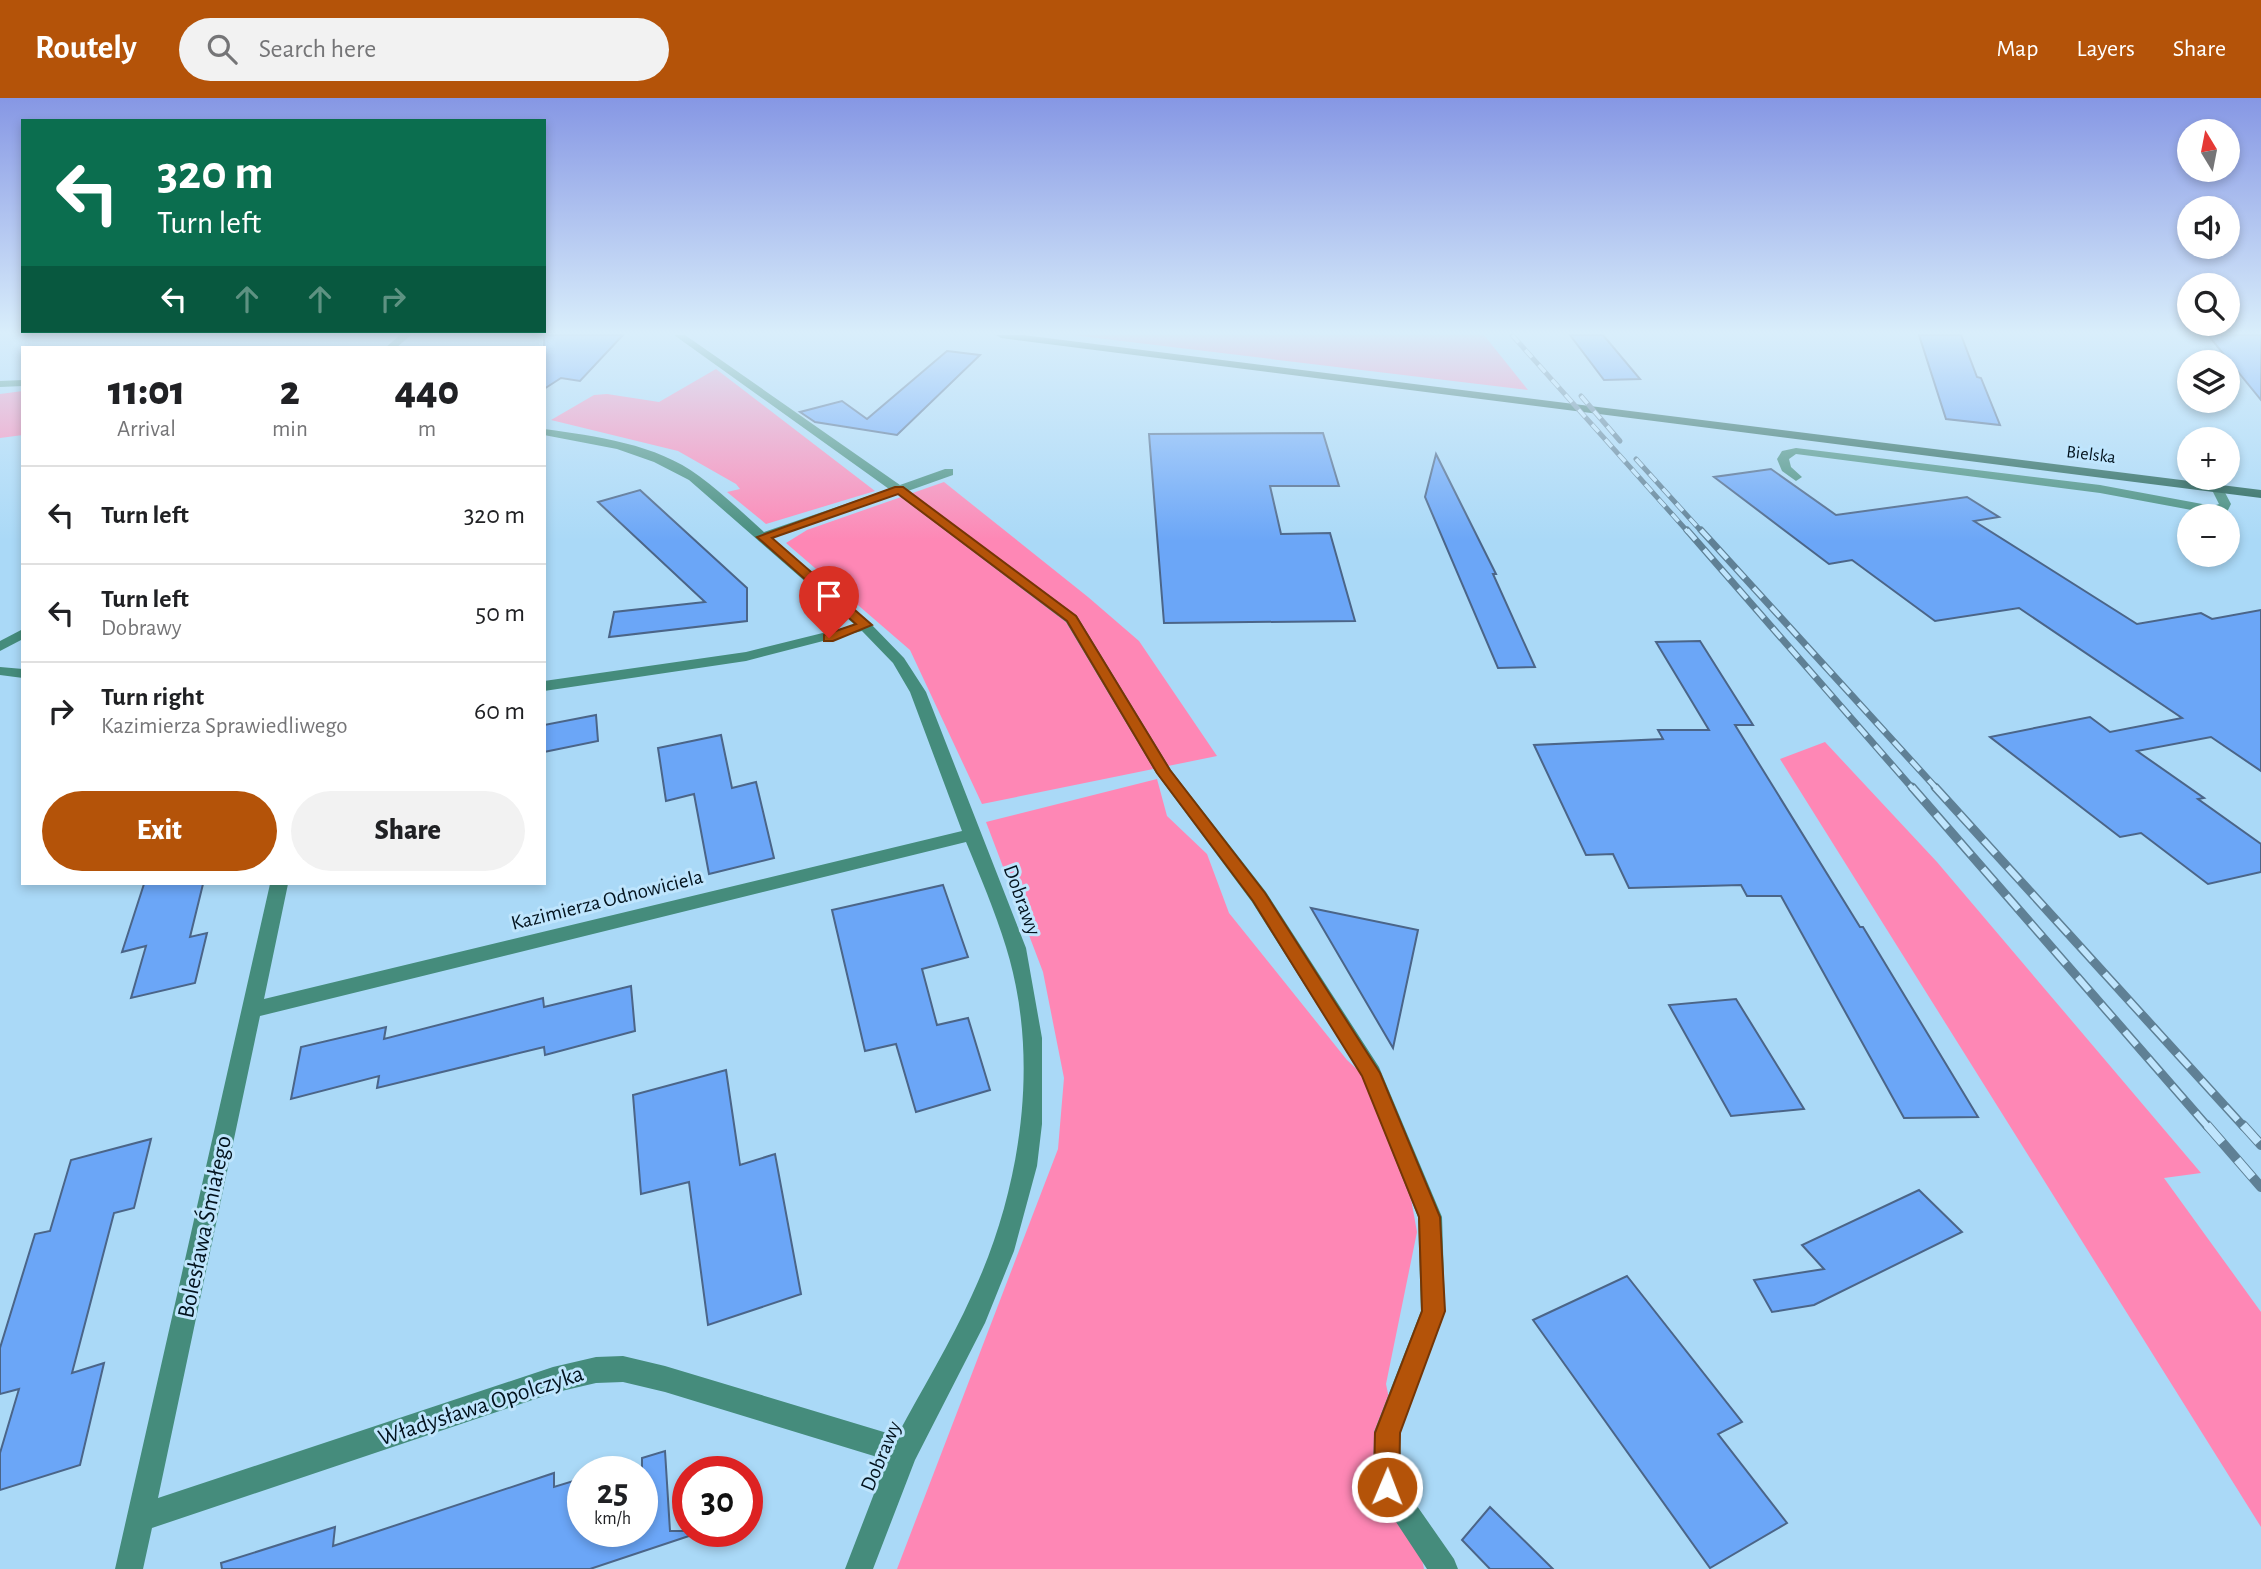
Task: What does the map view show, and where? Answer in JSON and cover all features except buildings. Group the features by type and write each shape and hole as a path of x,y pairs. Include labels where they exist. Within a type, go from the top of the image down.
{"main road":[{"name":"Bielska","path":"1547,404 2177,483"},
{"name":"Bielska","path":"2232,490 2261,494"}],"street":[{"path":"776,404 899,490 1072,619 1164,773 1259,897 1371,1073 1430,1217 1433,1311 1387,1433 1387,1487 1444,1569"},
{"name":"Dobrawy","path":"546,432 603,444 671,463 693,477 865,625 899,661 918,692 1016,948 1027,989 1033,1037 1035,1091 1031,1145 1014,1213 985,1295 904,1452 859,1569"},
{"path":"1796,477 1786,468 1783,459 1786,453 1796,451 2100,489 2213,510 2223,509 2225,504 2218,490"},
{"path":"763,537 949,472"},
{"path":"546,686 745,658 792,649 865,625"},
{"path":"0,647 21,633"},
{"path":"0,671 21,674"},
{"name":"Kazimierza Odnowiciela","path":"252,1010 974,835"},
{"name":"Bolesława Śmiałego","path":"128,1569 279,885"},
{"name":"Władysława Opolczyka","path":"141,1518 553,1380 596,1370 623,1369 665,1379 904,1452"}],"shaded area":[{"path":"0,404 21,404 21,435 0,438"},
{"path":"579,404 761,404 875,491 766,524 727,492 740,489 736,484 678,451 551,420"},
{"path":"944,482 1139,641 1217,756 982,804 910,650 786,543 807,530"},
{"path":"1825,742 1937,862 2201,1173 2164,1178 2261,1312 2261,1527 1780,759"},
{"path":"1157,779 1167,816 1207,854 1229,913 1347,1060 1394,1104 1417,1232 1386,1384 1424,1569 897,1569 1058,1149 1064,1078 1043,972 986,822"}],"railway":[{"path":"1573,404 1688,532"},
{"path":"1588,404 1620,441"},
{"path":"1636,459 1702,532"},
{"path":"1687,530 1913,789"},
{"path":"1701,530 1937,789"},
{"path":"1912,787 2208,1127"},
{"path":"1935,787 2244,1127"},
{"path":"2207,1125 2261,1187"},
{"path":"2243,1125 2261,1145"}],"route":[{"path":"829,638 865,625 763,537 899,490 1072,619 1164,773 1259,897 1371,1073 1430,1217 1433,1311 1387,1433 1387,1487"}]}
